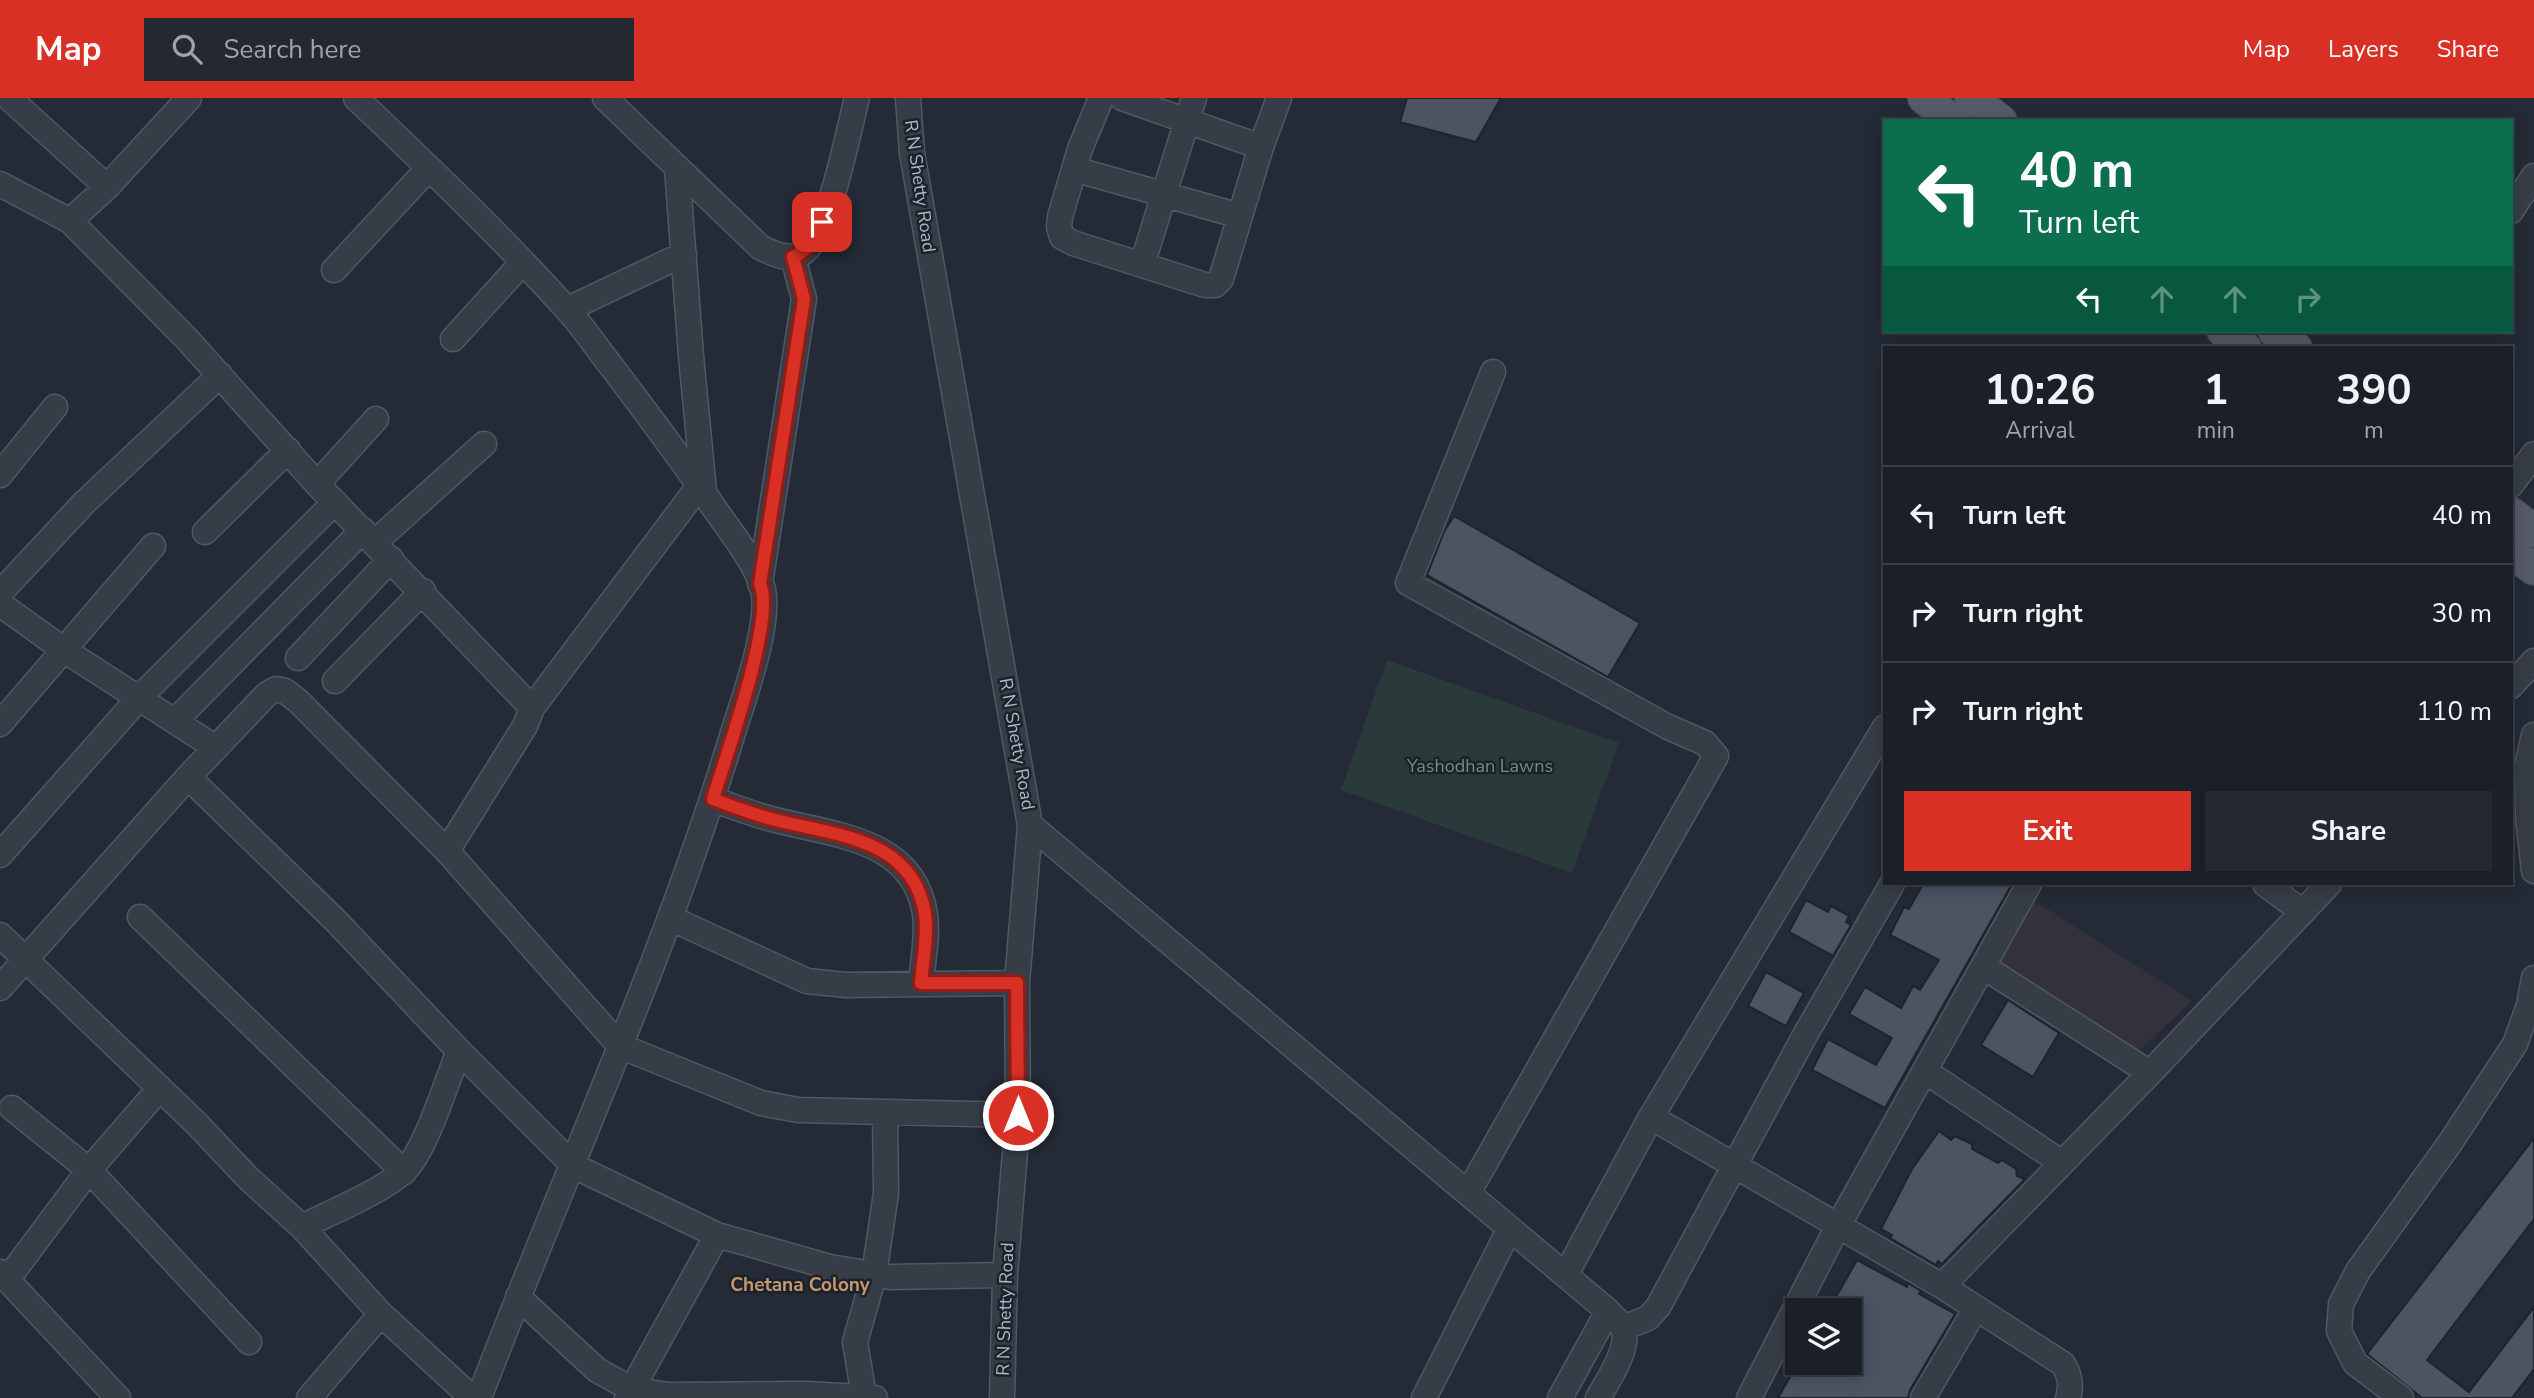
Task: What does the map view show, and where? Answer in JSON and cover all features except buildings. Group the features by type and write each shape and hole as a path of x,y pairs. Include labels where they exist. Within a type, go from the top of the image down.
{"main road":[{"path":"1924,98 1950,119"},
{"path":"1971,98 1997,119"},
{"path":"2226,333 2242,346"},
{"path":"2277,333 2293,346"},
{"path":"2513,515 2534,531"}],"street":[{"path":"9,98 107,187"},
{"path":"356,98 487,223 568,309 702,490 751,563 763,590 763,623 713,799 620,1046 479,1398"},
{"path":"605,98 760,247 775,255 793,257 804,253 814,241 830,203 856,98"},
{"name":"R N Shetty Road","path":"908,98 914,166 1030,825 1017,983 1018,1115 1005,1275 1002,1398"},
{"path":"1101,98 1074,169 1060,217 1062,237 1073,243 1205,285 1215,285 1221,279 1261,147 1279,98"},
{"path":"1122,98 1190,110 1261,147"},
{"path":"70,221 107,187 176,102"},
{"path":"1142,265 1190,110"},
{"path":"334,270 429,168"},
{"path":"447,851 525,726 532,708 702,490 677,168"},
{"path":"1074,169 1241,216"},
{"path":"2513,208 2534,176"},
{"path":"0,184 70,221 220,375 317,484 423,591 532,708"},
{"path":"568,309 684,254"},
{"path":"760,584 804,299 793,257"},
{"path":"453,338 523,262"},
{"path":"1468,1193 1716,756 1705,743 1668,727 1408,583 1493,372"},
{"path":"0,593 84,503 220,375"},
{"path":"0,475 55,407"},
{"path":"317,484 376,419"},
{"path":"175,721 377,544 484,444"},
{"path":"205,532 288,450"},
{"path":"2513,482 2534,454"},
{"path":"0,855 139,698 335,502"},
{"path":"298,658 377,544"},
{"path":"0,724 153,546"},
{"path":"335,681 423,591"},
{"path":"0,604 64,650 216,748"},
{"path":"2513,684 2534,661"},
{"path":"0,988 188,777 267,694 276,689 285,691 298,701 447,851 620,1046 761,1103 798,1110 1018,1115"},
{"path":"1566,1274 1651,1117 1883,730"},
{"path":"2534,735 2526,766 2531,798 2534,871"},
{"path":"188,777 336,921 573,1166 717,1235 831,1267 890,1277 1005,1275"},
{"path":"713,799 767,818 865,841 893,858 915,883 925,913 921,983"},
{"path":"1030,825 1509,1230 1566,1274 1615,1320 1624,1343 1619,1361 1598,1398"},
{"path":"1615,1320 1648,1318 1658,1307 1804,1037 1891,885"},
{"path":"1749,1398 1838,1226 2028,885"},
{"path":"2266,885 2303,912"},
{"path":"1942,1286 2150,1073 2328,885"},
{"path":"140,917 404,1172"},
{"path":"670,918 807,981 846,985 1017,983"},
{"path":"0,935 160,1088 248,1178 302,1227 381,1314 472,1398"},
{"path":"1984,967 2150,1073"},
{"path":"2401,1398 2355,1363 2339,1331 2341,1304 2358,1272 2450,1143 2515,1044 2529,1006 2534,978"},
{"path":"302,1227 404,1172 414,1160 422,1143 459,1051"},
{"path":"1925,1071 2062,1163"},
{"path":"118,1398 4,1276 89,1170 160,1088"},
{"path":"12,1108 89,1170 249,1342"},
{"path":"864,1397 855,1342 874,1275 886,1193 885,1112"},
{"path":"1651,1117 1942,1286 2063,1364 2069,1374 2071,1390 2068,1398"},
{"path":"1423,1398 1509,1230"},
{"path":"629,1394 717,1235"},
{"path":"518,1297 597,1370 629,1394 808,1394 876,1398"},
{"path":"1923,1398 1976,1308"},
{"path":"309,1398 381,1314"},
{"path":"1560,1398 1615,1320"}],"shaded area":[{"path":"2033,900 2192,1001 2140,1050 1994,965"}],"green space":[{"name":"Yashodhan Lawns","path":"1387,660 1619,743 1572,873 1341,790"}],"district":[{"name":"Chetana Colony","path":"800,1284"}],"route":[{"path":"822,222 814,241 804,253 793,257 804,299 760,584 763,590 763,623 713,799 767,818 865,841 893,858 915,883 925,913 921,983 1017,983 1018,1115"}]}
